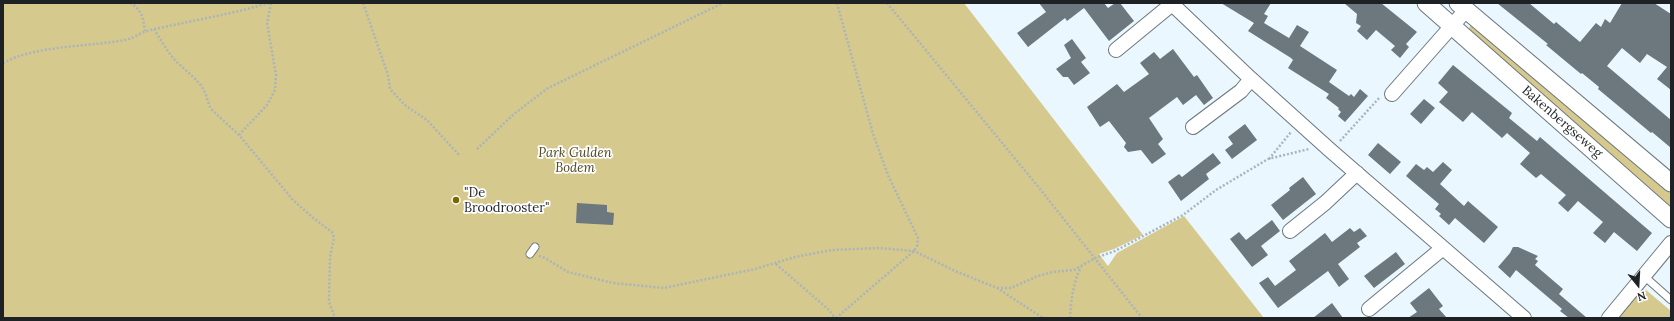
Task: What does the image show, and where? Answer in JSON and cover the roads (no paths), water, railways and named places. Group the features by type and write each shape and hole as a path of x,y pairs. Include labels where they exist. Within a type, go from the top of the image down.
{"street":[{"path":"1116,50 1171,3 1329,149 1524,318"},
{"name":"Bakenbergseweg","path":"1433,5 1452,25 1671,218"},
{"name":"Bakenbergseweg","path":"1392,94 1452,25 1462,6 1671,183"},
{"path":"1193,127 1241,91 1252,79"},
{"path":"1290,231 1325,203 1357,173"},
{"path":"1369,309 1443,248"},
{"path":"1609,318 1644,276 1669,251"}],"lane":[{"path":"530,254 535,247"},
{"path":"1644,276 1671,300"}],"place":[{"name":"\"De Broodrooster\"","path":"456,200"}],"park label":[{"name":"Park Gulden Bodem","path":"575,160"}]}
